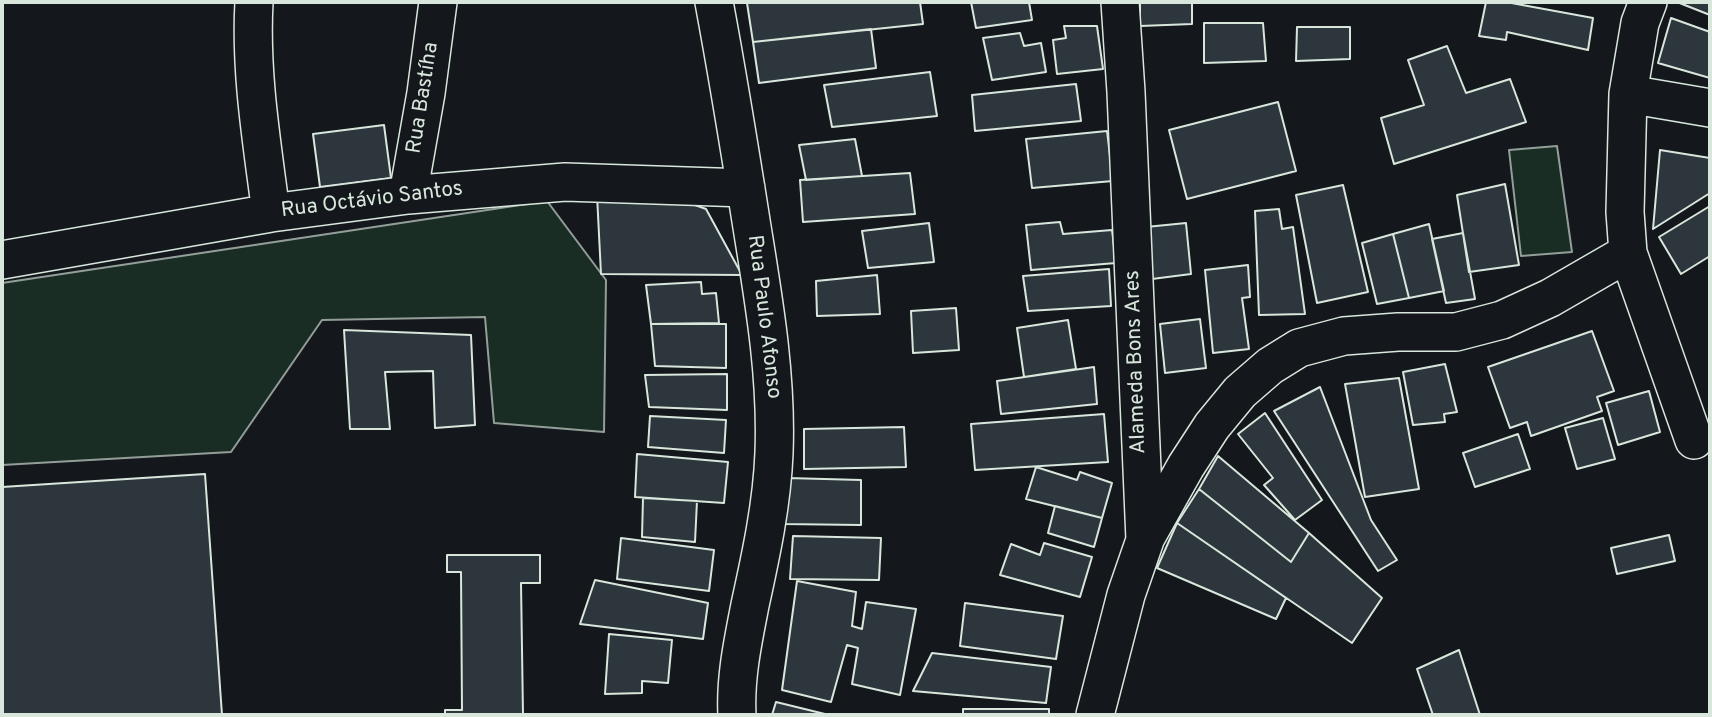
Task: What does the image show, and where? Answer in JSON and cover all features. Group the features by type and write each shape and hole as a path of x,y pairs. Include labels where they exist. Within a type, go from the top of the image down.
{"street":[{"path":"254,2 257,105 271,214"},
{"name":"Rua Bastíha","path":"408,195 426,93 438,2"},
{"name":"Rua Paulo Afonso","path":"714,2 733,101 770,341 775,399 775,434 765,533 744,633 736,692 737,715"},
{"name":"Alameda Bons Ares","path":"1095,715 1126,595 1144,540 1120,2"},
{"path":"1648,2 1640,23 1628,93 1625,212 1628,253 1695,440"},
{"path":"1628,93 1710,108"},
{"name":"Rua Octávio Santos","path":"2,260 271,214 408,195 565,182 746,188"},
{"path":"1144,540 1212,425 1240,392 1270,366 1299,348 1344,336 1456,332 1502,320 1550,298 1628,253"}],"green space":[{"path":"1557,146 1572,252 1521,256 1509,150"},
{"path":"547,201 606,280 604,432 494,423 485,317 322,320 231,452 2,465 2,283"}],"building":[{"path":"920,2 923,24 753,42 747,3"},
{"path":"971,2 1029,2 1032,20 976,28"},
{"path":"1140,2 1192,2 1192,24 1140,26"},
{"path":"1486,2 1506,2 1593,18 1588,50 1507,32 1506,40 1479,36"},
{"path":"1677,2 1710,2 1710,15"},
{"path":"1671,18 1710,32 1710,78 1658,63"},
{"path":"1204,23 1263,23 1266,61 1204,63"},
{"path":"1064,26 1097,26 1103,69 1057,74 1053,40 1066,38"},
{"path":"1297,27 1350,27 1350,59 1296,61"},
{"path":"871,29 876,68 759,83 753,42"},
{"path":"1020,33 1024,46 1041,43 1046,72 992,80 983,38"},
{"path":"1447,46 1466,93 1510,79 1526,122 1394,164 1381,118 1424,105 1408,60"},
{"path":"930,72 937,116 832,127 824,85"},
{"path":"1076,84 1081,121 975,131 972,95"},
{"path":"1278,102 1296,171 1187,199 1169,130"},
{"path":"384,125 391,178 320,187 313,134"},
{"path":"1107,131 1113,181 1032,188 1026,139"},
{"path":"855,139 862,176 806,180 799,145"},
{"path":"1660,150 1710,158 1710,193 1653,229"},
{"path":"910,173 915,214 803,222 800,180"},
{"path":"1505,184 1519,265 1469,272 1457,195"},
{"path":"1343,185 1368,292 1317,303 1296,195"},
{"path":"656,191 706,209 742,275 601,274 597,195"},
{"path":"1710,206 1710,256 1681,274 1659,237"},
{"path":"1279,209 1282,229 1293,227 1305,314 1259,315 1255,211"},
{"path":"1060,222 1063,234 1112,230 1116,263 1031,270 1026,225"},
{"path":"929,223 934,262 868,268 862,231"},
{"path":"1186,223 1191,274 1152,279 1146,227"},
{"path":"1429,224 1444,291 1409,298 1393,234"},
{"path":"1463,233 1475,299 1446,303 1432,239"},
{"path":"1393,234 1409,298 1377,304 1362,243"},
{"path":"1248,265 1250,297 1242,298 1249,349 1213,353 1205,270"},
{"path":"1109,269 1111,306 1028,311 1023,276"},
{"path":"877,275 880,314 817,316 816,281"},
{"path":"701,282 702,294 716,293 719,323 651,324 646,285"},
{"path":"956,308 959,350 913,353 911,311"},
{"path":"1200,319 1206,368 1165,373 1160,324"},
{"path":"1068,320 1076,369 1024,377 1017,328"},
{"path":"651,324 726,324 726,368 655,366"},
{"path":"344,330 471,335 475,425 435,428 433,371 385,372 390,429 350,429"},
{"path":"1592,331 1614,391 1597,397 1602,411 1531,436 1527,422 1510,428 1488,367"},
{"path":"1445,364 1457,412 1444,414 1445,422 1413,425 1403,372"},
{"path":"1094,367 1097,404 1001,414 997,381"},
{"path":"727,374 727,410 649,407 645,375"},
{"path":"1399,378 1419,489 1365,497 1345,384"},
{"path":"1320,387 1371,520 1397,560 1378,571 1274,411"},
{"path":"1649,391 1660,432 1618,445 1606,403"},
{"path":"1265,413 1322,500 1295,520 1264,485 1273,478 1238,434"},
{"path":"1104,414 1108,462 975,470 971,424"},
{"path":"650,416 726,420 724,453 648,447"},
{"path":"1603,418 1615,459 1577,469 1565,428"},
{"path":"904,427 906,467 804,469 804,429"},
{"path":"1518,434 1530,469 1475,487 1463,453"},
{"path":"637,454 728,462 724,503 635,497"},
{"path":"1218,456 1309,533 1291,562 1199,489"},
{"path":"1036,467 1077,480 1080,472 1112,483 1102,518 1026,499"},
{"path":"205,474 222,715 2,715 2,487"},
{"path":"787,478 861,480 861,525 783,524"},
{"path":"1199,489 1291,562 1309,533 1382,598 1352,643 1177,523"},
{"path":"643,498 697,501 695,542 642,537"},
{"path":"1055,506 1102,518 1094,547 1048,533"},
{"path":"1177,523 1286,598 1276,619 1157,568"},
{"path":"1669,535 1675,561 1617,574 1611,548"},
{"path":"793,536 881,538 879,580 790,579"},
{"path":"621,538 714,550 709,591 617,579"},
{"path":"1044,543 1092,557 1080,597 1000,575 1011,544 1040,555"},
{"path":"447,555 540,555 540,583 521,583 523,715 445,715 445,710 462,710 461,572 447,572"},
{"path":"595,580 708,603 703,639 580,624"},
{"path":"797,581 856,592 852,626 862,629 866,602 916,609 900,695 852,684 858,648 847,645 831,702 782,690"},
{"path":"965,603 1063,616 1056,659 960,646"},
{"path":"609,634 672,640 668,683 642,681 642,693 605,694"},
{"path":"1459,650 1480,715 1433,715 1417,669"},
{"path":"932,653 1051,667 1046,703 913,691"},
{"path":"776,702 829,715 772,715"},
{"path":"963,709 1049,709 1049,715 963,715"}]}
